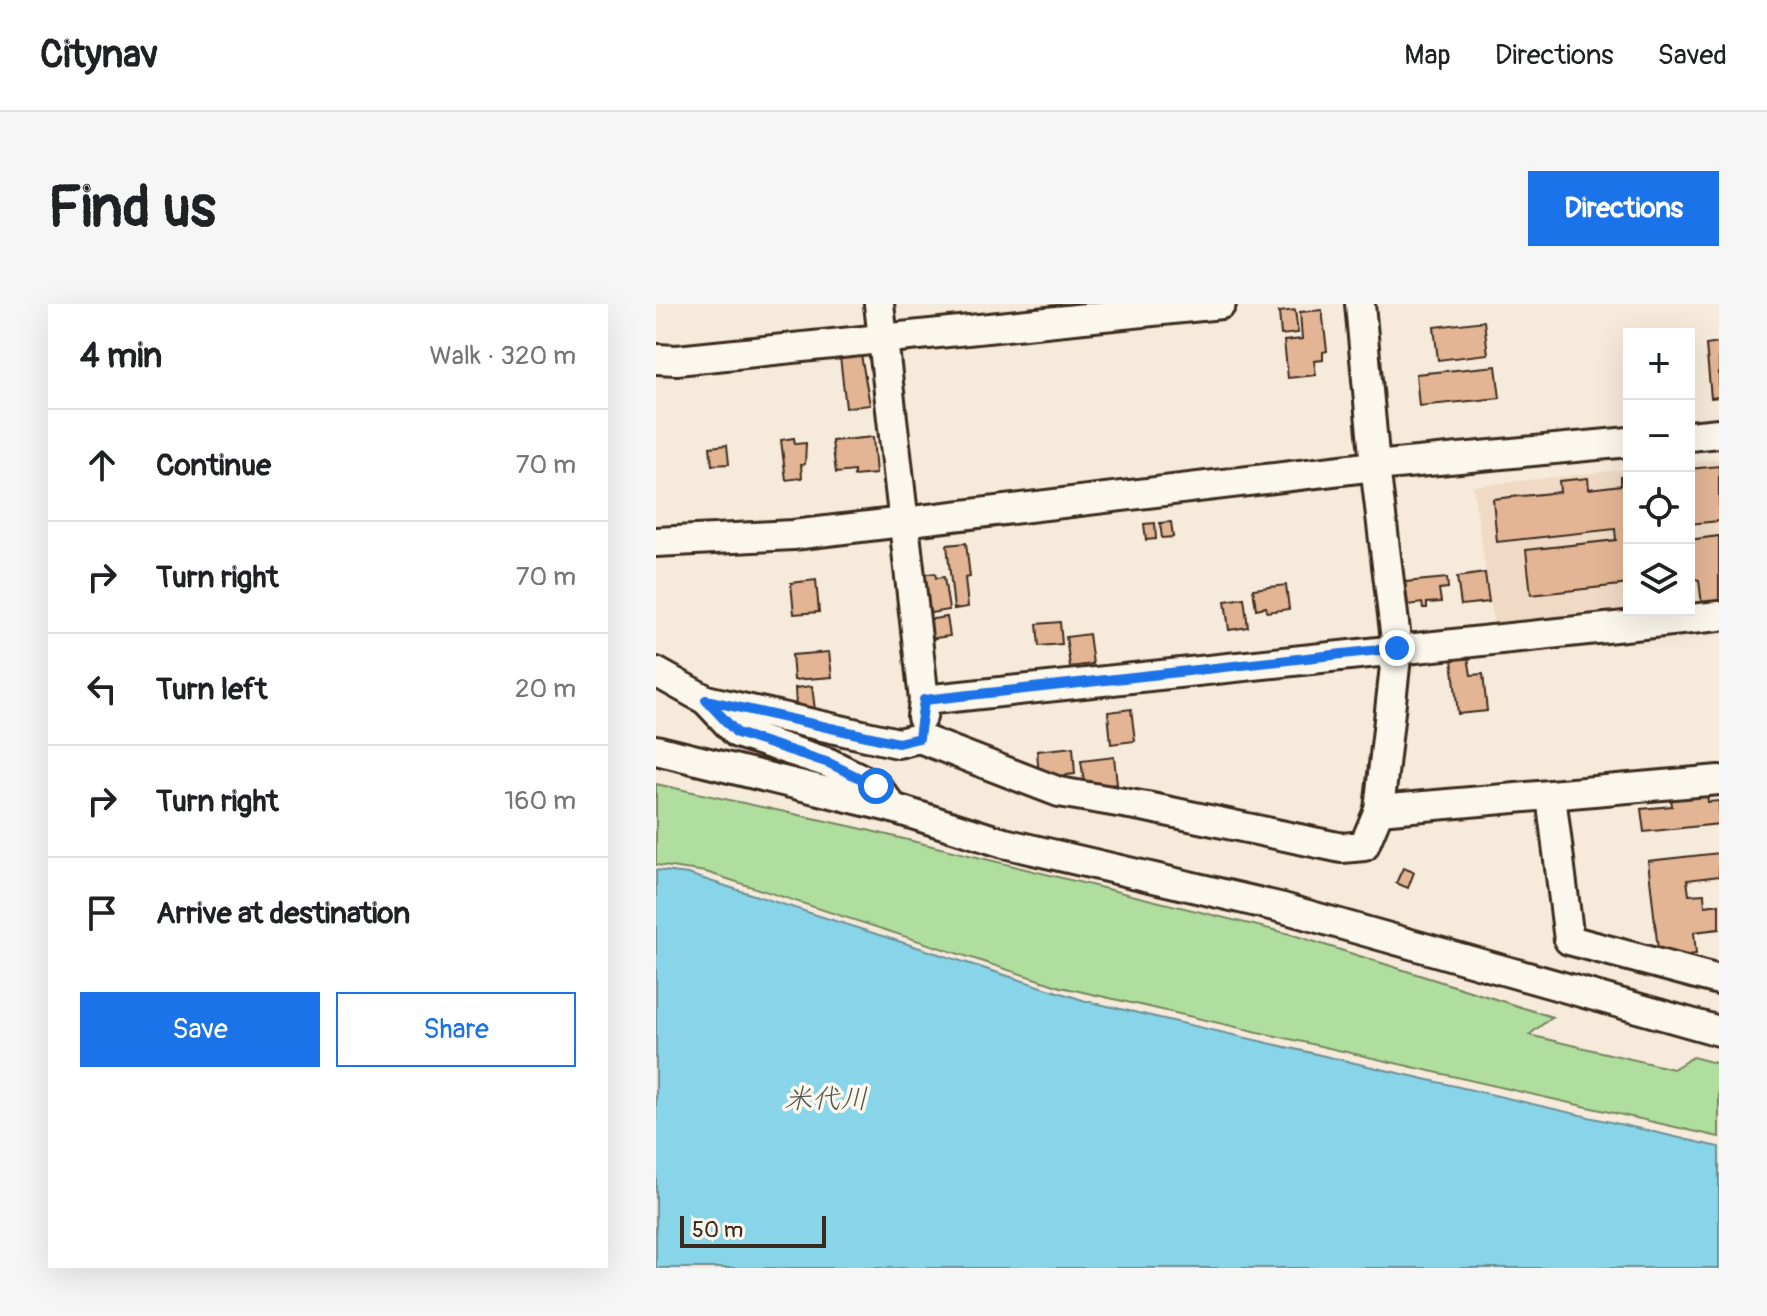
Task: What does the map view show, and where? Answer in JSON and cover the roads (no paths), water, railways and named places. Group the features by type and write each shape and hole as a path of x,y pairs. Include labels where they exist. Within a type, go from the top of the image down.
{"street":[{"path":"879,304 924,700 919,738"},
{"path":"656,359 677,360 1221,304"},
{"path":"656,672 706,700 898,743 919,738 1059,792 1342,848 1364,846 1379,810 1397,648 1375,466 1360,304"},
{"path":"1695,435 1719,433"},
{"path":"656,542 793,535 1375,466 1623,443"},
{"path":"924,700 1719,616"},
{"path":"706,700 737,733 829,763 876,786 893,808"},
{"path":"656,750 893,808 1004,843 1283,908 1719,1031"},
{"path":"1379,810 1719,780"},
{"path":"1551,796 1569,940 1719,980"}],"water":[{"name":"米代川","path":"656,870 688,874 1086,1001 1719,1147 1719,1268 656,1268"}]}
